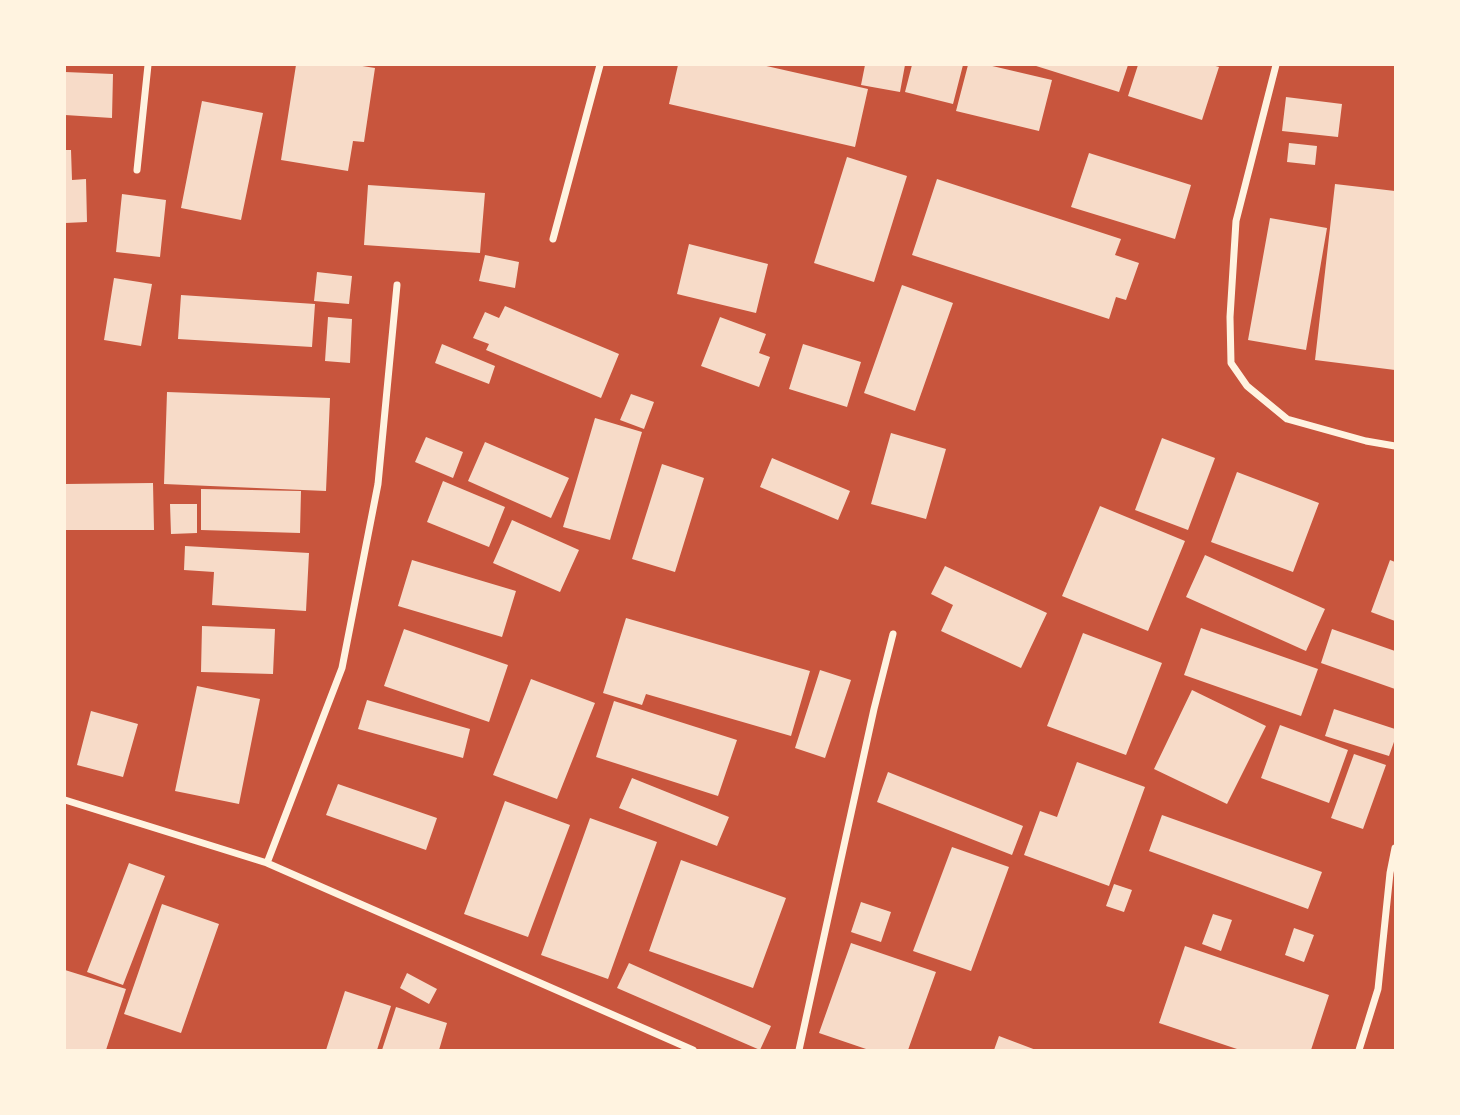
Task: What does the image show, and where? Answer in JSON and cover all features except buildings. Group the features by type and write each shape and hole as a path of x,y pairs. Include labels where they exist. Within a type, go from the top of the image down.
{"street":[{"path":"137,170 148,65"},
{"path":"553,239 600,65"},
{"path":"1276,65 1236,221 1230,363 1247,386 1287,419 1366,441 1395,446"},
{"path":"267,863 342,668 378,484 397,285"},
{"path":"799,1050 893,634"},
{"path":"65,800 267,863 693,1050"},
{"path":"1359,1050 1378,989 1395,848"}]}
